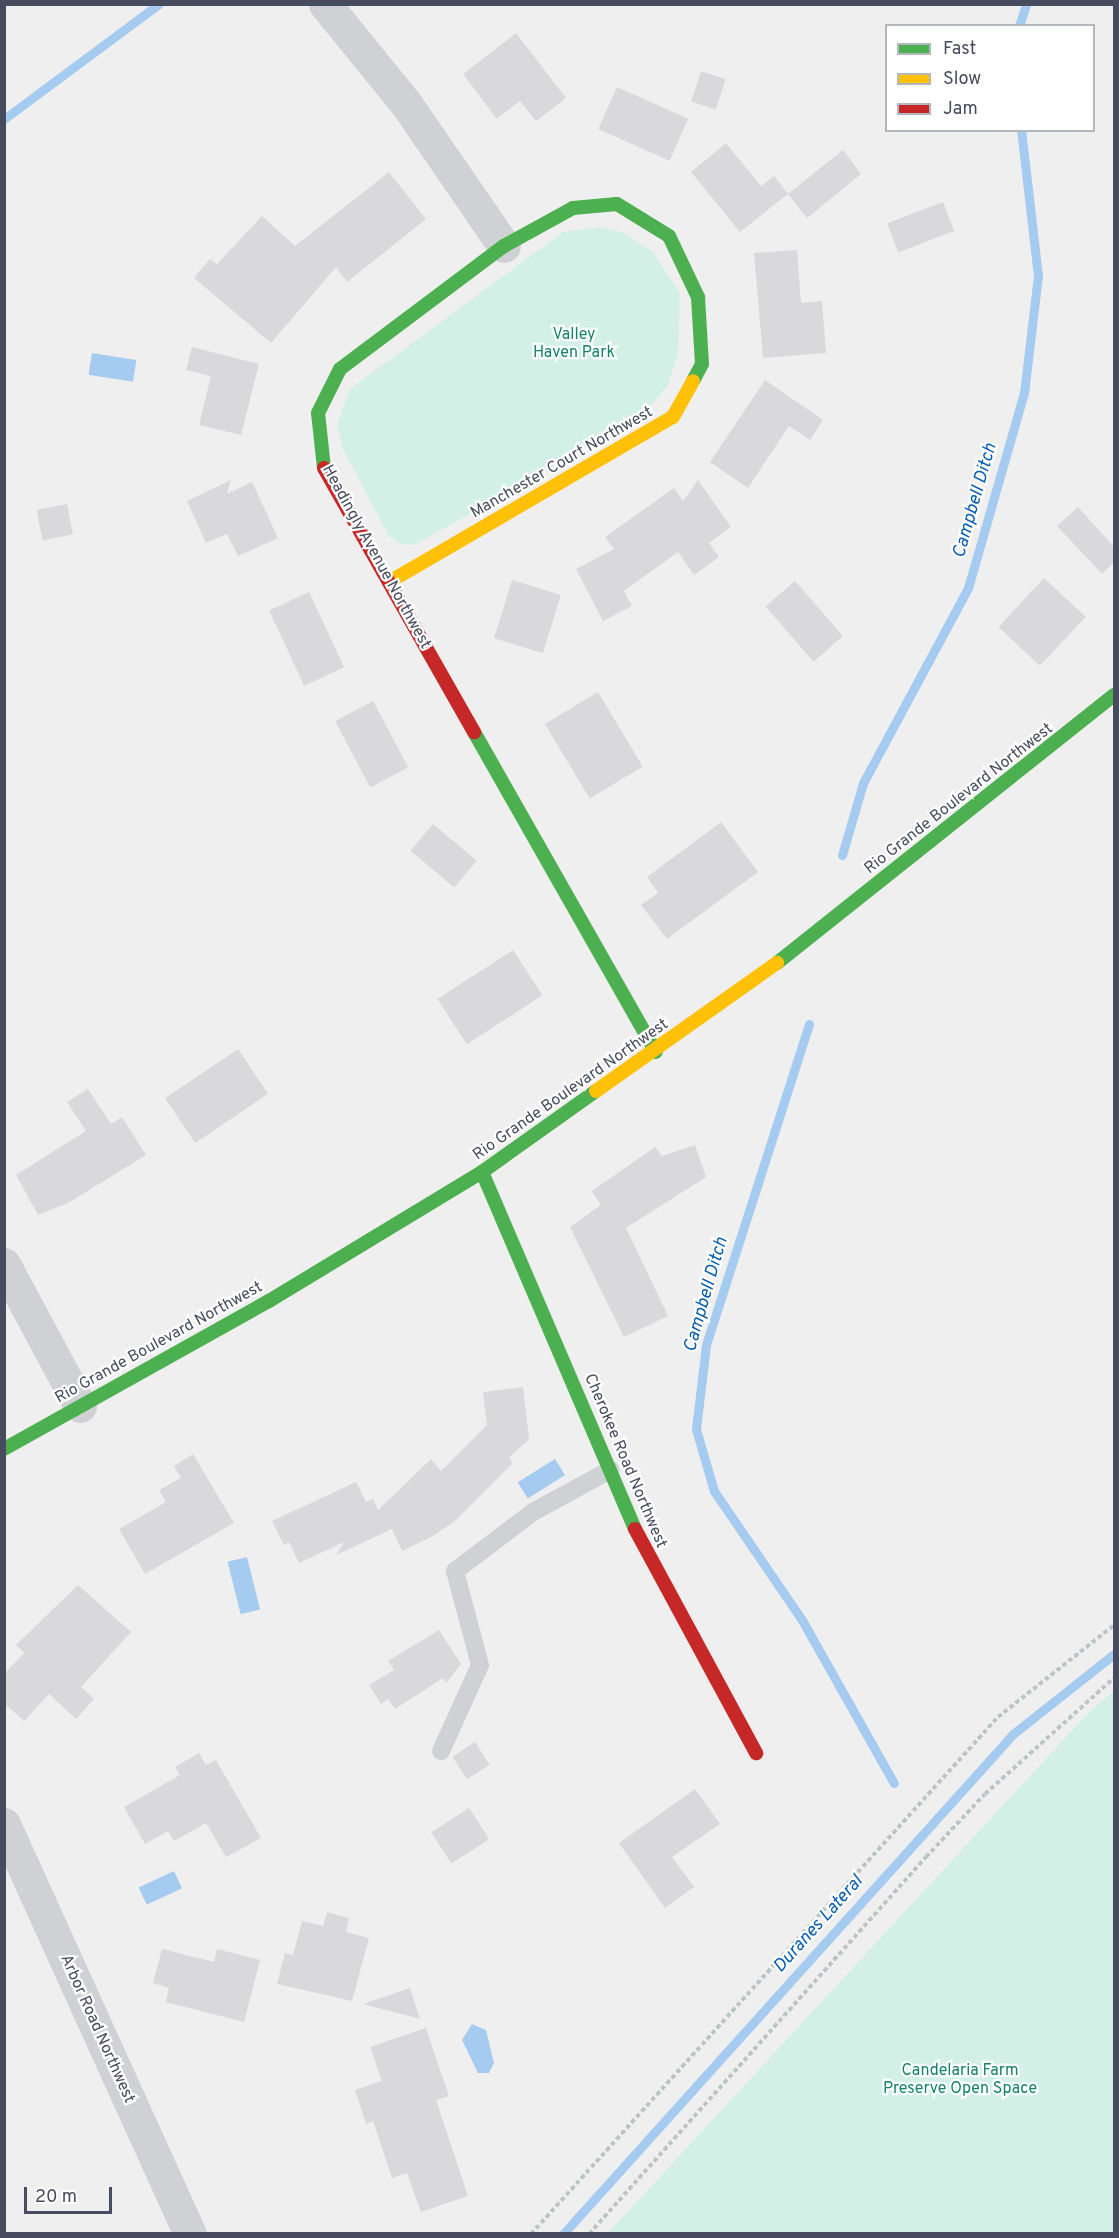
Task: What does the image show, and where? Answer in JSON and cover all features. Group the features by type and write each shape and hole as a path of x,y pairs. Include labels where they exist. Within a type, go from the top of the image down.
{"street":[{"path":"325,4 407,105 504,246"},
{"name":"Manchester Court Northwest","path":"389,582 673,417 702,364 698,297 669,236 617,204 573,208 504,246"},
{"name":"Headingly Avenue Northwest","path":"504,246 340,369 318,413 321,463 656,1052"},
{"name":"Rio Grande Boulevard Northwest","path":"4,1449 269,1301 482,1172 656,1052 792,952 1114,694"},
{"name":"Cherokee Road Northwest","path":"482,1172 642,1546 756,1753"},
{"path":"4,1264 80,1406"},
{"name":"Arbor Road Northwest","path":"4,1824 190,2234"}],"lane":[{"path":"441,1751 480,1665 455,1571 533,1512 610,1470"}],"path":[{"path":"531,2234 998,1717 1114,1625"},
{"path":"589,2234 926,1857 986,1794 1114,1678"}],"green space":[{"name":"Valley Haven Park","path":"601,227 624,233 652,251 680,293 678,354 668,385 641,418 414,545 399,543 389,536 343,449 337,425 350,389 563,232"},
{"name":"Candelaria Farm Preserve Open Space","path":"1114,1691 1114,2233 608,2233 1090,1711"}],"water":[{"path":"92,353 136,360 133,382 89,375"},
{"path":"555,1459 565,1475 528,1498 518,1482"},
{"path":"247,1557 260,1609 241,1614 228,1562"},
{"path":"174,1871 182,1888 147,1905 139,1887"},
{"path":"472,2024 486,2030 494,2063 489,2073 478,2073 462,2040"}],"building":[{"path":"516,33 566,98 536,121 520,101 497,119 463,74"},
{"path":"701,71 726,79 716,109 691,101"},
{"path":"617,87 688,119 670,161 598,129"},
{"path":"726,143 761,186 774,176 788,194 740,232 691,172"},
{"path":"843,150 861,174 807,218 788,194"},
{"path":"389,172 426,219 347,282 336,267 271,343 194,278 210,259 217,264 262,216 295,246"},
{"path":"943,202 954,231 898,252 887,224"},
{"path":"797,250 801,303 822,301 826,353 763,358 754,253"},
{"path":"192,347 259,364 241,435 199,425 211,376 186,370"},
{"path":"765,380 823,420 810,440 789,426 748,488 710,462"},
{"path":"231,480 227,494 252,482 278,538 238,556 227,534 206,543 187,501"},
{"path":"698,480 731,527 709,543 719,557 694,575 678,552 624,591 632,606 603,621 576,569 614,549 605,537 674,488 683,501"},
{"path":"67,504 73,534 42,540 37,510"},
{"path":"1078,507 1114,547 1114,562 1102,574 1057,526"},
{"path":"1044,578 1086,617 1040,666 998,627"},
{"path":"512,580 561,595 543,653 494,638"},
{"path":"795,581 843,636 813,662 766,607"},
{"path":"309,592 344,667 304,686 269,611"},
{"path":"598,692 643,767 590,799 545,724"},
{"path":"373,701 408,767 370,787 335,721"},
{"path":"721,822 758,872 667,939 641,905 658,893 647,877"},
{"path":"433,824 477,861 454,887 411,851"},
{"path":"513,950 542,995 467,1044 438,999"},
{"path":"238,1049 268,1094 195,1143 165,1098"},
{"path":"88,1089 111,1124 122,1117 146,1155 68,1203 38,1215 16,1175 86,1131 67,1102"},
{"path":"695,1145 706,1177 626,1228 668,1316 624,1337 570,1227 601,1205 592,1191 655,1147 662,1156"},
{"path":"523,1387 529,1439 509,1458 513,1463 454,1522 431,1537 402,1551 392,1529 336,1555 344,1542 299,1563 289,1542 284,1545 272,1521 356,1482 366,1502 373,1499 378,1510 431,1459 441,1471 487,1425 483,1392"},
{"path":"193,1454 234,1523 145,1574 119,1529 166,1502 159,1490 181,1478 174,1466"},
{"path":"78,1585 131,1632 81,1687 94,1699 76,1719 49,1694 24,1721 4,1703 4,1674 24,1653 16,1645"},
{"path":"439,1630 461,1664 446,1683 443,1678 395,1709 388,1699 381,1704 369,1685 394,1670 388,1661"},
{"path":"475,1742 490,1765 467,1779 452,1757"},
{"path":"199,1753 206,1765 216,1760 261,1838 226,1857 206,1823 174,1841 168,1831 145,1844 124,1807 180,1775 175,1767"},
{"path":"695,1789 720,1824 672,1857 694,1887 665,1908 619,1843"},
{"path":"469,1808 489,1839 451,1864 431,1833"},
{"path":"327,1912 349,1918 346,1932 369,1938 352,2001 277,1984 285,1953 293,1955 302,1921 323,1926"},
{"path":"162,1949 214,1962 217,1949 260,1960 244,2022 166,2002 169,1988 153,1983"},
{"path":"410,1988 420,2019 363,2004"},
{"path":"426,2028 449,2096 436,2100 468,2196 421,2212 407,2173 392,2178 373,2121 366,2124 355,2090 382,2081 370,2047"}],"waterway":[{"path":"4,119 159,4"},
{"name":"Campbell Ditch","path":"1020,24 1026,4"},
{"name":"Campbell Ditch","path":"842,855 863,783 968,588 1024,393 1038,276 1021,132"},
{"name":"Campbell Ditch","path":"809,1024 706,1345 696,1429 714,1491 802,1620 894,1783"},
{"name":"Duranes Lateral","path":"563,2234 1013,1734 1114,1654"}],"traffic: fast":[{"path":"324,468 318,413 340,369 504,246 573,208 617,204 669,236 698,297 702,364 693,381"},
{"path":"777,963 1114,695"},
{"path":"474,732 656,1052"},
{"path":"4,1449 269,1301 482,1172 596,1091"},
{"path":"482,1172 635,1529"}],"traffic: slow":[{"path":"389,582 673,417 693,381"},
{"path":"596,1091 777,963"}],"traffic: jam":[{"path":"324,468 474,732"},
{"path":"635,1529 756,1753"}]}
